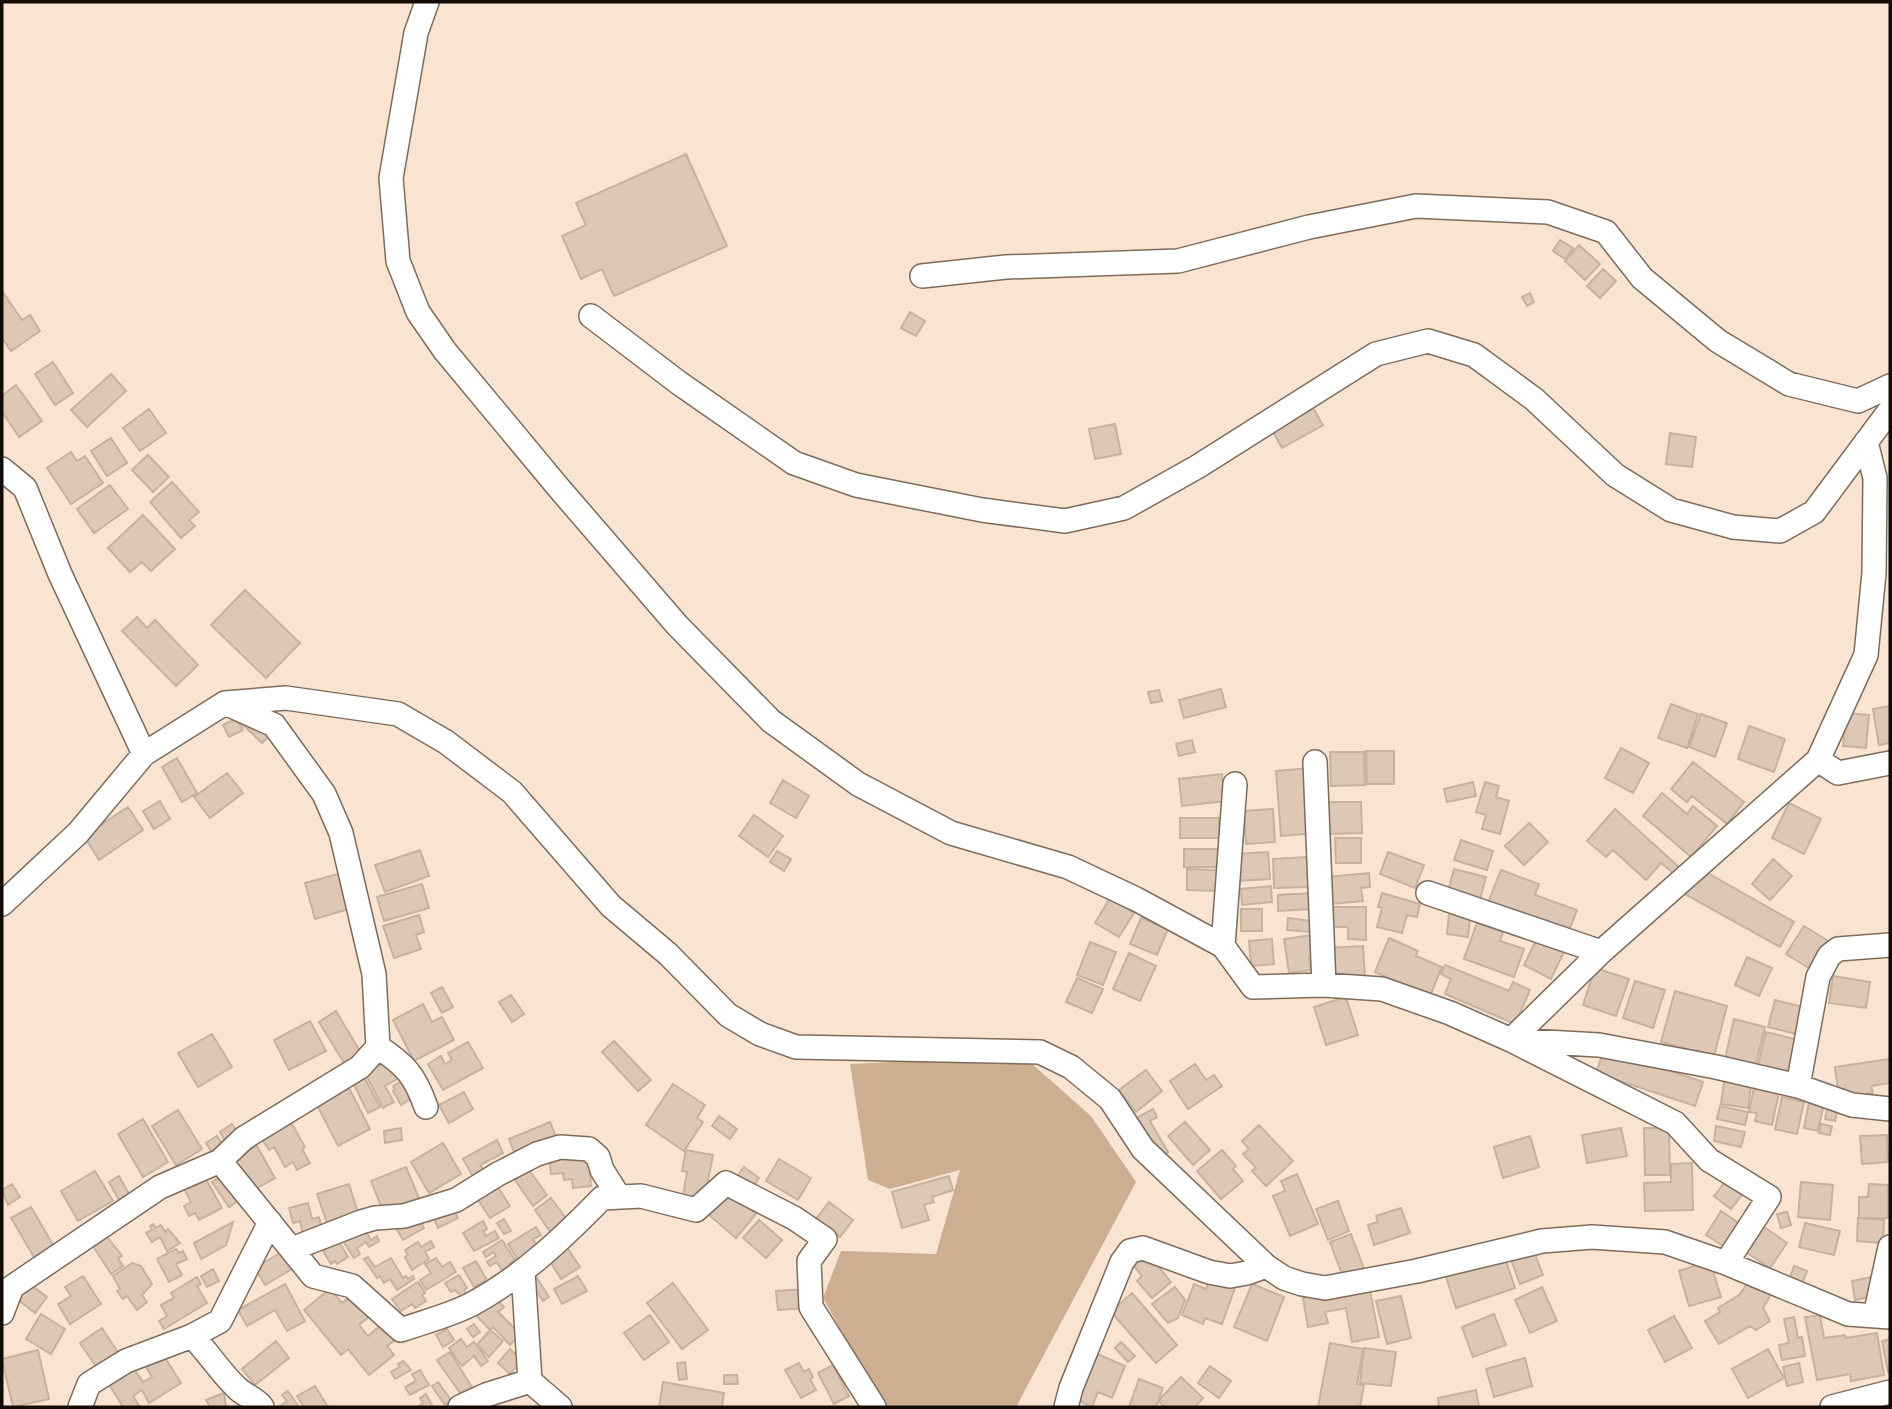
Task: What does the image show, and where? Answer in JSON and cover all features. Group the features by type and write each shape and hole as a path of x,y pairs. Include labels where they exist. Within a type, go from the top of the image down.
{"street":[{"path":"427,2 416,33 391,178 398,261 418,312 445,351 677,625 771,721 858,784 951,834 1069,867 1136,899 1223,946 1253,987 1324,985 1382,989 1450,1013 1511,1040 1675,1123 1709,1160 1769,1197 1726,1263"},
{"path":"922,276 1006,267 1178,261 1308,227 1416,206 1548,212 1606,232 1642,278 1718,341 1789,384 1858,401 1890,386"},
{"path":"591,316 679,383 794,463 856,485 982,510 1065,522 1124,508 1197,467 1376,354 1428,341 1474,355 1534,399 1615,475 1671,510 1733,527 1780,531 1814,512 1890,410"},
{"path":"1511,1040 1601,952 1818,760 1866,655 1874,573 1875,478 1866,442"},
{"path":"2,453 25,488 60,574 145,754"},
{"path":"2,469 25,488"},
{"path":"2,904 78,833 145,754 225,703 286,698 398,714 446,742 512,792 611,906 667,954 728,1015 760,1034 796,1047 1040,1052 1071,1067 1110,1099 1143,1149 1266,1266 1284,1278 1325,1288 1417,1271 1542,1241 1592,1237 1665,1242 1726,1263 1848,1314 1882,1316 1890,1247"},
{"path":"2,1313 12,1287 160,1187 220,1161 244,1138 360,1067 378,1047 374,974 341,833 324,794 274,725 225,703"},
{"path":"1818,760 1838,773 1890,763"},
{"path":"1315,762 1324,985"},
{"path":"1223,946 1235,783"},
{"path":"1428,893 1601,952"},
{"path":"1798,1086 1818,977 1823,964 1838,949 1890,945"},
{"path":"1511,1040 1599,1045 1798,1086 1852,1105 1890,1109"},
{"path":"378,1047 393,1057 416,1081 426,1107"},
{"path":"292,1249 375,1217 404,1216 456,1200 498,1174 537,1154 559,1147 589,1149 598,1157 601,1170 618,1198"},
{"path":"220,1161 313,1276 352,1286 401,1330 471,1305 523,1271 544,1256 602,1198 642,1196 696,1210 726,1183 794,1218 825,1240 809,1261 811,1307 874,1407"},
{"path":"80,1407 89,1384 126,1361 192,1336 220,1321 270,1222"},
{"path":"1066,1407 1122,1262 1130,1251 1143,1248 1209,1272 1230,1276 1266,1266"},
{"path":"523,1271 530,1381 560,1407"},
{"path":"192,1336 237,1389 257,1400 262,1407"},
{"path":"460,1407 486,1395 530,1381"},
{"path":"1832,1407 1890,1392"}],"shaded area":[{"path":"957,1059 1031,1063 1091,1116 1136,1182 1016,1407 884,1407 823,1298 841,1251 936,1254 960,1170 890,1189 868,1180 850,1064"}],"building":[{"path":"686,154 727,246 614,296 602,269 581,279 562,236 586,225 576,203"},
{"path":"1560,240 1573,248 1565,259 1553,251"},
{"path":"1579,245 1600,264 1585,280 1565,261"},
{"path":"1603,269 1616,281 1600,298 1587,286"},
{"path":"2,291 22,320 30,315 40,331 11,351 2,338"},
{"path":"1530,293 1534,302 1527,306 1522,297"},
{"path":"910,312 925,321 916,336 901,328"},
{"path":"53,362 73,393 55,405 35,374"},
{"path":"111,374 126,391 87,427 71,410"},
{"path":"16,385 42,421 19,437 2,412 2,396"},
{"path":"1312,406 1323,425 1282,448 1272,430"},
{"path":"149,409 166,433 140,451 123,428"},
{"path":"1115,424 1121,454 1095,459 1089,429"},
{"path":"1670,433 1696,437 1692,467 1666,464"},
{"path":"111,438 127,463 107,476 91,451"},
{"path":"71,452 77,461 85,456 103,483 71,504 47,468"},
{"path":"148,455 169,477 153,492 132,470"},
{"path":"172,482 199,512 189,520 195,526 181,538 150,502"},
{"path":"110,485 128,509 94,533 77,509"},
{"path":"143,515 175,549 151,571 142,562 130,572 108,548"},
{"path":"245,590 300,643 266,678 211,625"},
{"path":"137,617 147,628 155,620 198,665 176,686 122,631"},
{"path":"1221,689 1226,707 1184,718 1179,700"},
{"path":"1159,690 1162,701 1151,703 1148,692"},
{"path":"1671,704 1698,714 1687,748 1658,738"},
{"path":"1890,706 1890,743 1879,745 1873,709"},
{"path":"1846,713 1869,715 1866,748 1843,746"},
{"path":"249,714 271,734 262,743 241,723"},
{"path":"1701,714 1727,723 1715,757 1689,747"},
{"path":"237,718 243,730 229,737 223,725"},
{"path":"1749,726 1785,739 1774,772 1738,759"},
{"path":"1192,740 1195,752 1179,756 1176,744"},
{"path":"1621,748 1649,763 1633,793 1605,778"},
{"path":"1366,751 1394,751 1394,784 1367,784"},
{"path":"1330,752 1364,752 1365,785 1331,786"},
{"path":"177,758 197,793 182,802 162,767"},
{"path":"1693,762 1744,802 1727,824 1692,796 1687,802 1671,789"},
{"path":"1311,768 1316,833 1281,836 1276,771"},
{"path":"227,773 243,793 210,818 194,797"},
{"path":"1222,774 1225,801 1182,806 1179,779"},
{"path":"783,780 809,796 796,818 770,803"},
{"path":"1473,782 1476,796 1447,802 1444,789"},
{"path":"1485,782 1499,786 1496,797 1509,801 1500,834 1482,829 1486,815 1476,812"},
{"path":"1662,793 1687,814 1693,806 1717,826 1691,857 1643,816"},
{"path":"160,801 170,819 154,829 143,811"},
{"path":"1329,802 1361,802 1362,833 1329,834"},
{"path":"1789,803 1821,819 1804,854 1772,838"},
{"path":"128,807 143,830 99,860 84,836"},
{"path":"1273,809 1275,842 1246,844 1244,811"},
{"path":"1615,809 1680,868 1674,874 1661,863 1646,880 1613,850 1606,857 1587,841"},
{"path":"754,815 783,836 768,857 739,836"},
{"path":"1180,818 1219,818 1219,838 1180,838"},
{"path":"1529,823 1548,842 1524,865 1505,846"},
{"path":"1335,838 1361,838 1361,863 1336,863"},
{"path":"1461,840 1493,851 1487,870 1454,860"},
{"path":"1184,849 1221,849 1221,867 1184,867"},
{"path":"420,850 429,876 385,892 375,865"},
{"path":"777,851 791,859 784,871 770,862"},
{"path":"1268,852 1270,879 1237,881 1236,854"},
{"path":"1388,852 1424,865 1415,888 1380,874"},
{"path":"1307,857 1309,887 1274,888 1273,859"},
{"path":"1773,859 1792,876 1770,900 1752,884"},
{"path":"1699,868 1794,922 1780,947 1685,894"},
{"path":"1187,869 1219,870 1218,891 1187,890"},
{"path":"1454,869 1486,877 1480,900 1448,891"},
{"path":"1501,870 1539,884 1535,895 1577,910 1568,933 1488,903"},
{"path":"342,873 352,908 315,919 305,883"},
{"path":"1369,873 1370,887 1361,888 1363,901 1331,904 1328,877"},
{"path":"422,884 429,908 384,921 377,897"},
{"path":"1271,886 1272,902 1242,905 1241,889"},
{"path":"1312,893 1313,909 1278,911 1278,895"},
{"path":"1382,893 1420,904 1417,917 1407,915 1402,933 1377,927 1382,908 1378,907"},
{"path":"1110,898 1134,913 1119,937 1095,923"},
{"path":"1333,907 1366,907 1366,940 1348,939 1348,927 1333,927"},
{"path":"1241,909 1262,909 1262,931 1241,931"},
{"path":"1449,914 1470,917 1468,937 1447,934"},
{"path":"419,915 424,932 416,935 421,949 394,958 383,926"},
{"path":"1141,918 1168,929 1157,955 1130,944"},
{"path":"1288,918 1312,921 1311,932 1287,930"},
{"path":"1477,923 1503,932 1500,941 1524,949 1514,977 1464,959"},
{"path":"1804,926 1830,942 1812,970 1786,954"},
{"path":"1313,935 1316,957 1309,958 1311,970 1289,973 1284,939"},
{"path":"1389,938 1418,951 1416,956 1442,967 1430,996 1375,972"},
{"path":"1537,938 1564,952 1551,979 1524,965"},
{"path":"1272,939 1274,964 1251,966 1249,941"},
{"path":"1090,942 1116,952 1103,985 1077,975"},
{"path":"1363,946 1365,977 1329,979 1328,948"},
{"path":"1129,953 1156,966 1140,1001 1113,989"},
{"path":"1747,957 1772,968 1759,996 1735,985"},
{"path":"1445,965 1509,991 1513,982 1530,990 1515,1024 1445,994 1451,979 1441,974"},
{"path":"1595,968 1629,979 1616,1016 1583,1005"},
{"path":"1833,976 1870,982 1866,1008 1829,1003"},
{"path":"1077,978 1103,989 1092,1013 1066,1002"},
{"path":"1635,981 1665,990 1653,1028 1623,1018"},
{"path":"442,987 453,1007 442,1013 431,993"},
{"path":"1675,991 1727,1006 1714,1056 1661,1042"},
{"path":"511,995 524,1014 512,1022 499,1002"},
{"path":"1346,997 1358,1035 1326,1045 1314,1007"},
{"path":"1775,1000 1807,1008 1800,1035 1768,1027"},
{"path":"423,1004 432,1022 442,1017 454,1040 414,1061 393,1020"},
{"path":"336,1011 361,1053 344,1063 319,1022"},
{"path":"1734,1019 1765,1027 1755,1067 1725,1059"},
{"path":"310,1021 326,1051 289,1070 274,1040"},
{"path":"1766,1032 1799,1040 1790,1077 1757,1069"},
{"path":"212,1034 232,1067 198,1087 178,1053"},
{"path":"614,1041 651,1080 638,1091 602,1052"},
{"path":"468,1042 483,1068 443,1090 428,1064 441,1056 445,1064 452,1060 448,1053"},
{"path":"1604,1049 1703,1082 1695,1106 1596,1073"},
{"path":"1890,1059 1890,1083 1871,1086 1873,1093 1839,1097 1835,1067"},
{"path":"390,1060 399,1078 385,1086 394,1102 383,1108 365,1073"},
{"path":"1195,1064 1206,1080 1214,1075 1222,1086 1188,1109 1170,1081"},
{"path":"1146,1070 1162,1091 1136,1112 1119,1090"},
{"path":"363,1075 380,1107 368,1113 352,1081"},
{"path":"1725,1075 1752,1080 1748,1108 1721,1104"},
{"path":"402,1081 418,1103 414,1105 410,1099 401,1105 393,1086"},
{"path":"673,1084 705,1105 697,1118 703,1122 684,1151 646,1125"},
{"path":"349,1088 370,1129 338,1146 317,1105"},
{"path":"1754,1088 1779,1093 1772,1125 1755,1121 1757,1113 1749,1112"},
{"path":"464,1092 473,1109 449,1123 439,1105"},
{"path":"1810,1096 1825,1099 1818,1131 1804,1128"},
{"path":"1782,1097 1804,1102 1797,1134 1775,1129"},
{"path":"1828,1105 1838,1107 1835,1121 1825,1119"},
{"path":"1720,1106 1748,1112 1745,1125 1717,1119"},
{"path":"1153,1109 1157,1117 1150,1121 1168,1152 1159,1157 1137,1118"},
{"path":"178,1110 202,1149 176,1165 152,1126"},
{"path":"719,1116 737,1129 730,1139 712,1126"},
{"path":"143,1119 168,1162 143,1177 118,1134"},
{"path":"289,1119 305,1147 302,1149 310,1163 297,1170 293,1162 285,1167 274,1147 269,1150 260,1136"},
{"path":"550,1122 558,1142 532,1145 514,1152 509,1139"},
{"path":"1185,1122 1210,1150 1193,1165 1168,1136"},
{"path":"232,1124 241,1138 228,1146 220,1132"},
{"path":"1821,1124 1832,1126 1830,1135 1819,1133"},
{"path":"1259,1125 1293,1161 1266,1186 1252,1171 1256,1168 1243,1154 1249,1149 1242,1141"},
{"path":"1716,1126 1745,1132 1741,1147 1714,1141"},
{"path":"401,1128 402,1140 385,1143 384,1131"},
{"path":"1621,1128 1627,1156 1587,1163 1582,1135"},
{"path":"1644,1128 1669,1128 1670,1175 1645,1175"},
{"path":"1887,1135 1888,1162 1862,1164 1860,1136"},
{"path":"217,1136 224,1147 213,1154 206,1143"},
{"path":"1530,1136 1539,1167 1503,1178 1494,1147"},
{"path":"497,1140 503,1153 480,1165 484,1171 473,1177 463,1159"},
{"path":"443,1143 461,1174 429,1193 411,1162"},
{"path":"257,1146 275,1178 252,1191 234,1158"},
{"path":"686,1150 713,1155 704,1200 683,1196 687,1172 682,1171"},
{"path":"1222,1150 1236,1166 1233,1169 1243,1181 1221,1199 1197,1171"},
{"path":"549,1153 588,1153 591,1186 573,1188 572,1179 564,1180 563,1173 551,1174"},
{"path":"779,1159 811,1178 798,1200 766,1181"},
{"path":"1692,1163 1693,1210 1645,1211 1644,1183 1671,1182 1671,1164"},
{"path":"406,1167 421,1203 383,1211 371,1181"},
{"path":"744,1167 759,1178 750,1192 734,1181"},
{"path":"529,1170 547,1195 533,1206 515,1180"},
{"path":"95,1171 113,1201 78,1221 61,1191"},
{"path":"226,1173 242,1198 229,1207 212,1182"},
{"path":"203,1174 222,1208 199,1220 195,1213 189,1216 184,1206 191,1202 182,1185"},
{"path":"1297,1174 1318,1224 1290,1236 1273,1196 1285,1191 1281,1181"},
{"path":"119,1176 129,1194 119,1200 109,1182"},
{"path":"949,1176 953,1190 932,1197 934,1202 924,1205 929,1220 902,1228 892,1192"},
{"path":"1725,1182 1742,1195 1731,1209 1714,1196"},
{"path":"1801,1182 1833,1185 1830,1220 1798,1217"},
{"path":"12,1184 20,1197 8,1205 2,1190"},
{"path":"349,1184 359,1216 328,1226 317,1194"},
{"path":"496,1184 510,1206 490,1218 476,1197"},
{"path":"1869,1184 1888,1185 1888,1218 1859,1218 1859,1197 1868,1197"},
{"path":"730,1191 756,1214 736,1238 709,1215"},
{"path":"551,1198 568,1221 551,1233 535,1210"},
{"path":"1338,1201 1349,1231 1328,1240 1316,1209"},
{"path":"829,1202 853,1220 840,1237 816,1219"},
{"path":"308,1203 312,1219 319,1217 322,1228 303,1234 300,1221 293,1223 289,1208"},
{"path":"31,1207 55,1248 35,1259 11,1218"},
{"path":"452,1207 458,1218 438,1228 434,1219 428,1222 424,1215"},
{"path":"1401,1208 1410,1233 1374,1245 1368,1225 1378,1222 1376,1216"},
{"path":"1721,1211 1743,1226 1728,1249 1706,1235"},
{"path":"1787,1212 1791,1225 1781,1228 1777,1214"},
{"path":"417,1215 424,1228 403,1240 396,1228"},
{"path":"1858,1218 1884,1220 1883,1243 1857,1241"},
{"path":"504,1219 511,1231 504,1234 497,1223"},
{"path":"759,1220 782,1240 766,1258 743,1238"},
{"path":"483,1221 487,1229 483,1231 486,1236 495,1231 499,1238 474,1251 463,1233"},
{"path":"233,1222 226,1245 201,1259 194,1243"},
{"path":"1757,1222 1787,1243 1770,1268 1740,1248"},
{"path":"1805,1223 1840,1231 1834,1255 1799,1247"},
{"path":"153,1224 156,1228 161,1225 165,1232 168,1229 180,1243 167,1251 160,1237 152,1242 146,1233 152,1230 150,1226"},
{"path":"362,1225 371,1240 377,1236 379,1241 369,1247 366,1242 357,1248 360,1254 354,1258 341,1238"},
{"path":"536,1227 541,1235 533,1239 542,1254 522,1266 508,1244"},
{"path":"105,1234 122,1256 118,1258 123,1266 111,1274 88,1238"},
{"path":"1351,1234 1364,1269 1343,1277 1330,1242"},
{"path":"336,1237 348,1257 337,1264 335,1261 331,1264 323,1251 329,1247 326,1243"},
{"path":"502,1240 515,1260 509,1264 513,1270 505,1275 497,1262 490,1266 487,1262 496,1256 494,1252 486,1257 483,1252"},
{"path":"431,1241 434,1247 425,1252 429,1259 412,1270 405,1257 408,1255 405,1250 418,1242 421,1247"},
{"path":"566,1246 580,1267 561,1279 548,1258"},
{"path":"176,1249 179,1253 183,1251 187,1259 176,1264 182,1275 169,1282 157,1259"},
{"path":"1533,1249 1543,1275 1520,1284 1510,1257"},
{"path":"1145,1250 1171,1282 1152,1298 1137,1281 1142,1276 1131,1262"},
{"path":"282,1252 292,1269 265,1285 255,1268"},
{"path":"368,1257 375,1267 391,1258 403,1278 413,1276 414,1279 397,1290 390,1279 384,1283 380,1276 377,1278 364,1259"},
{"path":"436,1258 442,1267 450,1262 456,1272 426,1290 420,1280 431,1273 425,1264"},
{"path":"1505,1258 1515,1288 1456,1308 1446,1277"},
{"path":"476,1261 487,1280 474,1287 463,1268"},
{"path":"1710,1261 1721,1297 1689,1306 1679,1271"},
{"path":"132,1263 141,1266 152,1284 142,1295 147,1302 137,1310 127,1296 123,1299 117,1291 120,1289 113,1276"},
{"path":"1794,1266 1807,1271 1802,1285 1789,1280"},
{"path":"213,1269 219,1281 207,1287 201,1276"},
{"path":"459,1275 467,1288 464,1290 466,1294 469,1292 471,1296 455,1300 461,1296 455,1290 451,1292 445,1283"},
{"path":"535,1275 549,1297 543,1301 529,1279"},
{"path":"83,1276 101,1304 70,1324 58,1304 71,1296 65,1287"},
{"path":"578,1276 587,1291 562,1304 554,1289"},
{"path":"1753,1276 1774,1289 1763,1308 1770,1321 1756,1330 1750,1326 1719,1344 1705,1321 1720,1312 1718,1308 1739,1295"},
{"path":"197,1277 201,1284 197,1286 207,1303 164,1329 159,1321 167,1316 161,1305 174,1298 171,1293"},
{"path":"1871,1277 1874,1296 1855,1300 1852,1281"},
{"path":"1210,1278 1235,1288 1222,1324 1205,1318 1203,1324 1182,1315 1194,1284 1206,1289"},
{"path":"418,1282 425,1293 422,1295 426,1301 415,1308 412,1304 401,1311 392,1299"},
{"path":"28,1283 47,1297 35,1313 16,1298"},
{"path":"673,1283 708,1330 682,1349 647,1303"},
{"path":"285,1284 305,1321 287,1331 275,1310 247,1326 238,1310"},
{"path":"1252,1284 1284,1297 1267,1341 1234,1327"},
{"path":"1369,1285 1379,1337 1352,1342 1346,1308 1325,1312 1328,1323 1308,1327 1303,1298"},
{"path":"1175,1287 1185,1300 1178,1318 1168,1323 1152,1304"},
{"path":"1542,1287 1557,1321 1530,1333 1515,1300"},
{"path":"330,1289 342,1303 352,1295 370,1316 359,1325 368,1336 382,1324 395,1340 387,1346 394,1355 369,1375 348,1349 341,1355 304,1310"},
{"path":"805,1289 807,1308 778,1310 776,1291"},
{"path":"1132,1293 1177,1345 1156,1363 1111,1312"},
{"path":"1401,1296 1411,1338 1387,1344 1376,1301"},
{"path":"495,1298 504,1307 498,1312 520,1334 510,1345 493,1327 490,1330 475,1314"},
{"path":"41,1314 65,1329 51,1354 26,1339"},
{"path":"1494,1314 1506,1345 1473,1357 1462,1327"},
{"path":"650,1315 669,1342 644,1360 624,1333"},
{"path":"1820,1315 1824,1338 1877,1333 1884,1375 1851,1381 1850,1374 1817,1380 1805,1317"},
{"path":"1674,1316 1692,1348 1665,1362 1648,1330"},
{"path":"1794,1317 1798,1338 1802,1337 1805,1356 1782,1360 1779,1345 1789,1343 1784,1319"},
{"path":"474,1324 480,1332 473,1337 467,1329"},
{"path":"102,1328 119,1354 97,1368 80,1343"},
{"path":"447,1329 454,1340 443,1347 436,1335"},
{"path":"490,1330 503,1341 489,1357 477,1345"},
{"path":"461,1339 467,1347 474,1342 488,1361 481,1366 474,1356 462,1366 449,1348"},
{"path":"1890,1339 1890,1372 1888,1372 1882,1341"},
{"path":"276,1341 289,1358 255,1385 242,1369"},
{"path":"1121,1342 1135,1356 1128,1362 1115,1348"},
{"path":"1330,1343 1363,1349 1357,1384 1364,1385 1360,1407 1318,1407"},
{"path":"1364,1348 1396,1352 1391,1386 1360,1383"},
{"path":"510,1349 522,1360 510,1374 498,1363"},
{"path":"1768,1349 1784,1378 1748,1398 1732,1369"},
{"path":"38,1350 49,1399 13,1407 2,1359"},
{"path":"450,1352 472,1387 460,1393 437,1360"},
{"path":"1095,1353 1125,1366 1112,1398 1098,1392 1092,1407 1075,1399"},
{"path":"164,1356 181,1383 149,1403 142,1390 133,1396 140,1407 123,1407 105,1378 132,1366 143,1382 152,1377 146,1367"},
{"path":"1525,1358 1532,1386 1494,1397 1486,1369"},
{"path":"403,1361 411,1370 395,1379 391,1372 400,1367 398,1364"},
{"path":"685,1362 687,1379 679,1380 677,1363"},
{"path":"799,1363 804,1372 809,1369 813,1377 810,1379 816,1390 801,1398 785,1370"},
{"path":"1799,1363 1803,1382 1787,1386 1783,1367"},
{"path":"833,1365 849,1396 834,1404 818,1373"},
{"path":"1210,1366 1231,1381 1219,1398 1198,1383"},
{"path":"420,1370 429,1385 410,1395 405,1387 416,1381 412,1374"},
{"path":"724,1375 737,1375 738,1384 724,1384"},
{"path":"1181,1377 1203,1398 1195,1407 1165,1407 1158,1401"},
{"path":"1139,1379 1163,1388 1156,1407 1129,1407"},
{"path":"438,1382 451,1400 445,1405 432,1386"},
{"path":"663,1382 724,1393 722,1407 659,1407"},
{"path":"315,1386 328,1407 304,1407 297,1396"},
{"path":"1476,1390 1479,1407 1439,1407 1438,1398"},
{"path":"288,1391 299,1407 279,1407 287,1401 282,1395"},
{"path":"224,1393 226,1407 210,1407 206,1400"},
{"path":"426,1394 433,1407 417,1407 423,1403 420,1398"}]}
